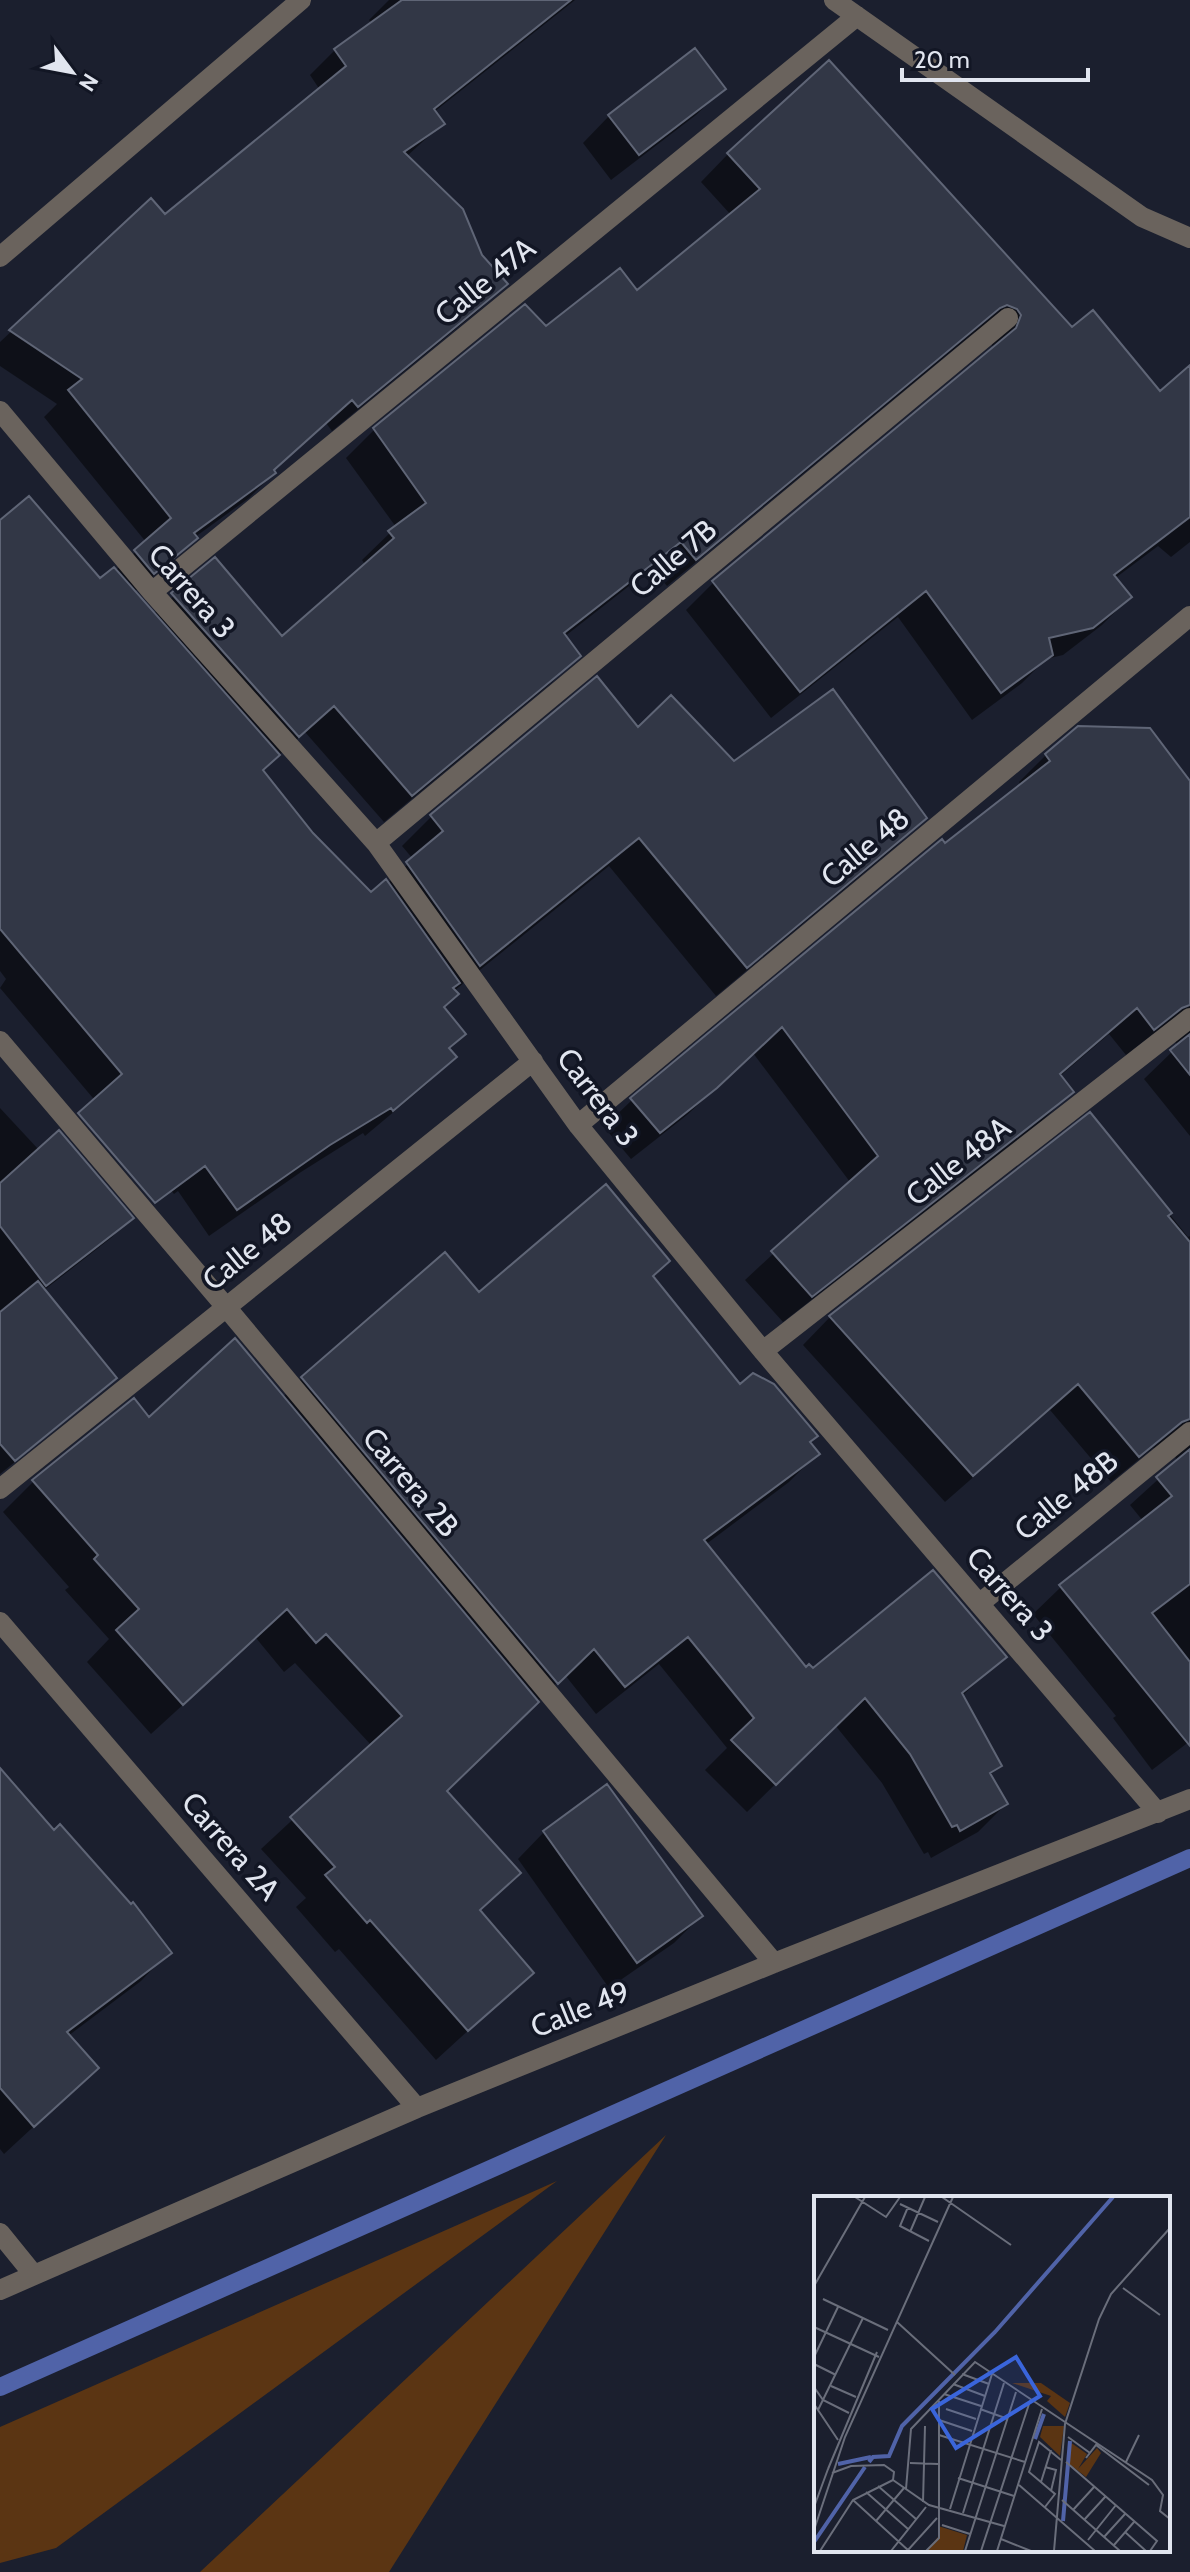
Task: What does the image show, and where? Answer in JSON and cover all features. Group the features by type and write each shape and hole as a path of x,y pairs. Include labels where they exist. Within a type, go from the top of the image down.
{"street":[{"path":"0,257 301,0"},
{"path":"834,0 1142,217 1190,238"},
{"name":"Calle 47A","path":"152,592 857,16"},
{"name":"Calle 7B","path":"376,843 1008,318"},
{"name":"Carrera 3","path":"0,411 152,592 376,843 578,1125 763,1351 1158,1813"},
{"name":"Calle 48","path":"578,1125 1190,616"},
{"name":"Calle 48A","path":"763,1351 1190,1018"},
{"name":"Carrera 2B","path":"0,1041 774,1963"},
{"name":"Calle 48","path":"0,1489 533,1061"},
{"name":"Calle 48B","path":"979,1604 1190,1432"},
{"name":"Carrera 2A","path":"0,1622 417,2108"},
{"name":"Calle 49","path":"0,2290 417,2108 1190,1799"},
{"path":"0,2233 34,2275"}],"shaded area":[{"path":"666,2135 389,2572 200,2572"},
{"path":"557,2181 56,2548 0,2563 0,2427"}],"building":[{"path":"402,0 571,0 434,109 445,124 404,152 463,209 482,255 508,284 358,407 352,400 274,470 276,473 194,533 198,538 154,574 134,550 171,518 68,390 82,379 9,330 151,198 165,214 346,66 334,49"},
{"path":"695,48 726,89 639,155 608,115"},
{"path":"829,60 1072,327 1093,310 1160,391 1190,365 1190,517 1114,575 1132,597 1093,628 1049,638 1053,655 1001,693 926,591 800,692 712,581 1016,328 1021,315 1017,309 1007,305 696,560 681,542 564,633 581,656 412,796 334,706 299,737 171,593 215,557 282,636 394,538 388,531 426,503 373,428 525,304 546,326 620,268 637,290 760,189 727,153"},
{"path":"29,496 100,578 114,567 280,755 263,770 313,833 371,892 386,879 460,983 453,988 459,994 444,1007 466,1034 449,1048 457,1057 393,1111 391,1108 330,1145 237,1210 205,1166 155,1203 78,1113 122,1074 0,929 0,520"},
{"path":"597,676 638,727 671,695 734,761 833,689 927,818 747,968 639,838 480,966 406,862 443,831 430,815"},
{"path":"1078,726 1150,728 1190,781 1190,1005 1154,1030 1137,1008 1060,1074 1074,1092 812,1297 771,1251 878,1156 782,1027 717,1088 660,1133 630,1098 942,839 945,843 1050,761 1045,754"},
{"path":"1190,1034 1190,1075 1170,1050"},
{"path":"1090,1112 1172,1213 1168,1216 1190,1242 1190,1419 1139,1457 1078,1384 973,1476 829,1316"},
{"path":"59,1130 134,1218 46,1286 0,1226 0,1183"},
{"path":"606,1184 670,1261 653,1276 740,1384 753,1373 774,1384 818,1436 810,1442 820,1454 704,1540 806,1667 809,1664 813,1668 933,1570 1007,1657 962,1693 1002,1766 990,1773 1008,1804 960,1831 957,1825 952,1827 910,1754 865,1698 776,1785 731,1740 754,1718 688,1637 625,1687 594,1649 558,1684 301,1377 445,1252 479,1292"},
{"path":"38,1281 117,1378 15,1461 0,1444 0,1312"},
{"path":"235,1338 539,1702 447,1791 521,1873 480,1910 534,1973 468,2031 370,1920 367,1923 325,1875 335,1867 290,1817 402,1716 326,1634 316,1643 287,1609 183,1705 116,1630 139,1609 94,1559 98,1555 32,1480 134,1398 149,1417"},
{"path":"1190,1449 1190,1584 1152,1613 1190,1662 1190,1746 1059,1585 1172,1496 1156,1477"},
{"path":"0,1768 54,1830 60,1824 131,1904 133,1902 172,1953 67,2032 99,2068 34,2127 0,2088"},
{"path":"607,1784 703,1916 637,1963 543,1831"}],"waterway":[{"path":"0,2387 1190,1858"}]}
